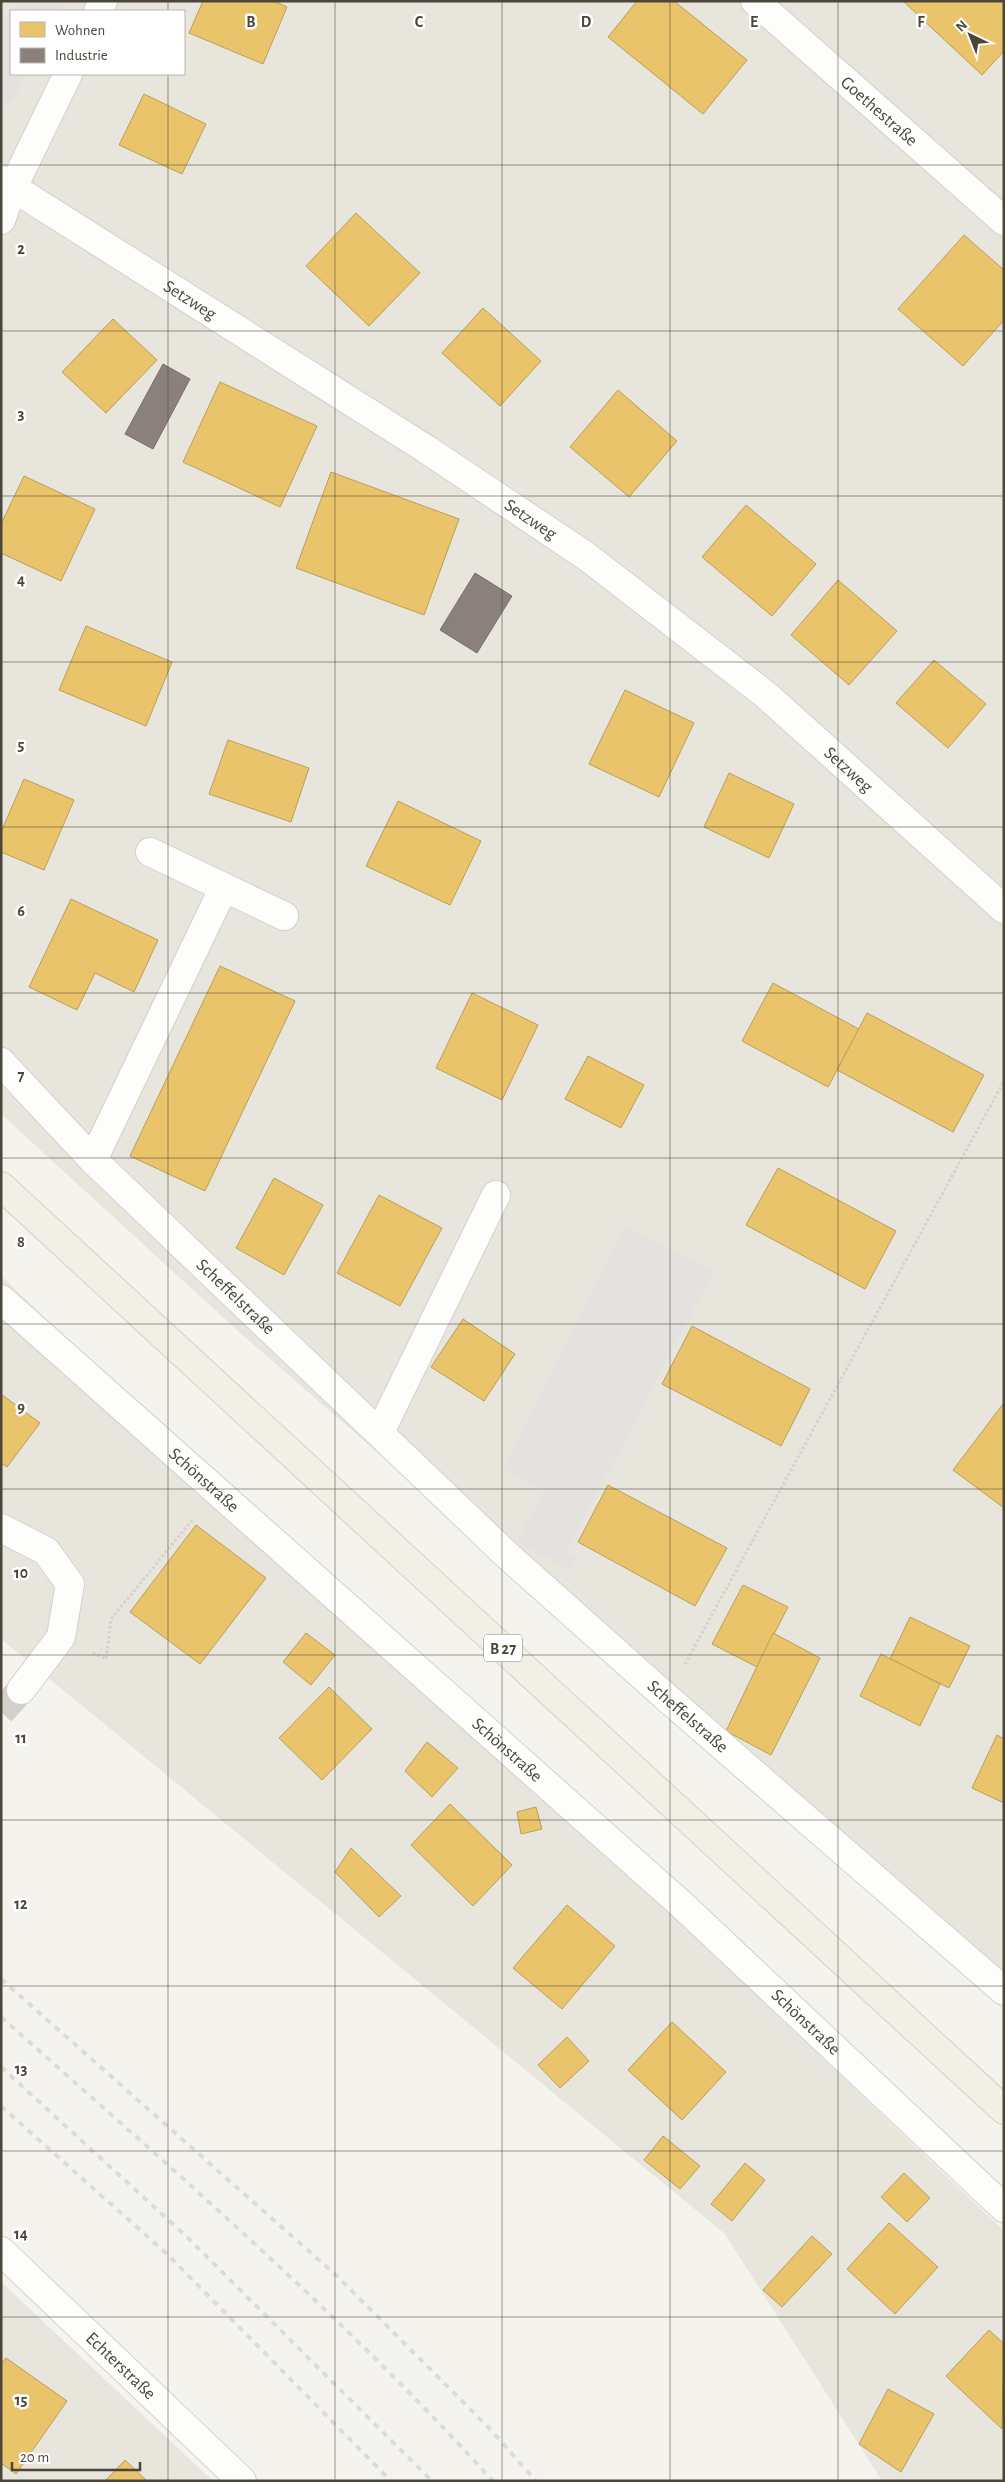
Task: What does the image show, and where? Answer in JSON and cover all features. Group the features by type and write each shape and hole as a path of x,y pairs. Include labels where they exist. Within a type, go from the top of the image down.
{"main road":[{"name":"B 27","path":"1,1186 1004,2110"}],"street":[{"name":"Goethestraße","path":"755,1 1004,221"},
{"path":"1,220 7,183 67,75"},
{"name":"Setzweg","path":"7,183 426,449 586,556 766,695 1004,909"},
{"path":"150,852 284,916"},
{"path":"93,1160 224,887"},
{"name":"Scheffelstraße","path":"1,1062 93,1160 508,1556 667,1698 1004,1991"},
{"path":"380,1432 496,1194"},
{"name":"Schönstraße","path":"1,1299 681,1904 1004,2208"},
{"path":"1,1528 46,1551 70,1584 61,1637 21,1690"},
{"name":"Echterstraße","path":"1,2252 242,2481"}],"path":[{"path":"667,1698 1004,1081"},
{"path":"106,1659 111,1619 216,1490"}],"shaded area":[{"path":"1,1 1004,1 1004,1998 239,1332 1,1114"},
{"path":"16,1 67,1 62,10 12,10 16,6"},
{"path":"10,12 10,75 26,75 13,100 1,106 1,21"},
{"path":"626,1226 713,1272 567,1551 577,1557 571,1570 517,1542 544,1490 503,1468"},
{"path":"1,1276 1004,2231 1004,2481 882,2481 725,2234 1,1639"},
{"path":"1,2282 213,2481 1,2481"}],"building: Wohnen":[{"path":"203,1 274,1 287,7 263,64 189,33"},
{"path":"637,1 674,1 747,60 703,114 608,37"},
{"path":"903,1 1004,1 1004,51 982,75"},
{"path":"144,94 206,124 182,174 119,145"},
{"path":"356,213 420,273 369,326 306,266"},
{"path":"964,235 1004,270 1004,320 963,366 898,309"},
{"path":"483,308 541,361 500,406 442,353"},
{"path":"113,319 157,360 106,413 62,372"},
{"path":"220,382 317,426 280,507 183,462"},
{"path":"618,390 677,441 629,497 570,447"},
{"path":"331,472 459,519 424,615 296,568"},
{"path":"24,476 95,509 61,581 1,553 1,524"},
{"path":"746,505 816,564 772,616 702,557"},
{"path":"838,580 897,631 849,685 791,635"},
{"path":"86,626 172,662 146,726 59,690"},
{"path":"934,660 986,704 948,748 896,703"},
{"path":"625,690 694,723 659,797 589,764"},
{"path":"228,740 309,768 291,822 209,794"},
{"path":"729,773 794,804 769,858 704,827"},
{"path":"24,779 74,800 44,870 1,852 1,832"},
{"path":"398,801 481,841 450,905 366,866"},
{"path":"71,899 158,940 134,992 95,973 77,1010 29,987"},
{"path":"220,966 295,1001 205,1191 130,1156"},
{"path":"773,983 859,1029 828,1087 742,1041"},
{"path":"472,993 538,1025 502,1100 436,1068"},
{"path":"867,1013 984,1075 953,1132 837,1070"},
{"path":"588,1056 644,1085 621,1128 565,1099"},
{"path":"778,1168 896,1231 865,1289 746,1225"},
{"path":"274,1178 323,1205 284,1275 236,1248"},
{"path":"379,1195 442,1228 400,1306 337,1273"},
{"path":"463,1319 515,1354 484,1401 431,1367"},
{"path":"692,1326 810,1389 781,1446 662,1384"},
{"path":"1,1394 40,1423 7,1467 1,1463"},
{"path":"1004,1404 1004,1508 953,1470"},
{"path":"608,1485 727,1548 695,1606 578,1542"},
{"path":"196,1525 266,1578 200,1664 130,1612"},
{"path":"743,1585 788,1607 757,1667 712,1644"},
{"path":"910,1617 970,1646 949,1688 890,1659"},
{"path":"306,1633 335,1655 311,1685 283,1662"},
{"path":"773,1633 820,1658 771,1755 726,1731"},
{"path":"881,1654 940,1684 920,1726 860,1696"},
{"path":"329,1687 372,1729 322,1780 279,1738"},
{"path":"997,1735 1004,1739 1004,1803 972,1788"},
{"path":"427,1742 458,1768 432,1797 405,1771"},
{"path":"450,1804 512,1865 473,1906 411,1845"},
{"path":"536,1807 542,1829 521,1834 517,1812"},
{"path":"351,1848 401,1896 379,1917 335,1872"},
{"path":"567,1905 615,1946 562,2009 513,1968"},
{"path":"672,2022 726,2072 682,2120 628,2070"},
{"path":"567,2037 589,2061 560,2088 538,2065"},
{"path":"663,2136 700,2166 680,2189 644,2160"},
{"path":"745,2163 765,2180 732,2221 711,2204"},
{"path":"904,2173 930,2198 907,2222 881,2197"},
{"path":"889,2223 938,2267 895,2314 847,2269"},
{"path":"812,2236 832,2254 782,2307 763,2290"},
{"path":"989,2330 1004,2344 1002,2429 946,2376"},
{"path":"6,2358 67,2401 16,2474 1,2463 1,2364"},
{"path":"888,2389 934,2414 901,2472 859,2444"},
{"path":"125,2460 147,2481 105,2481"}],"building: Industrie":[{"path":"163,364 190,379 153,449 125,434"},
{"path":"475,573 512,596 477,653 440,630"}],"tunnel":[{"path":"1,1712 21,1690"}],"railway":[{"path":"1,1979 337,2276 490,2429 536,2481"},
{"path":"1,2017 191,2186 315,2300 376,2359 493,2481"},
{"path":"1,2067 187,2237 432,2481"},
{"path":"1,2106 168,2255 391,2481"}]}
